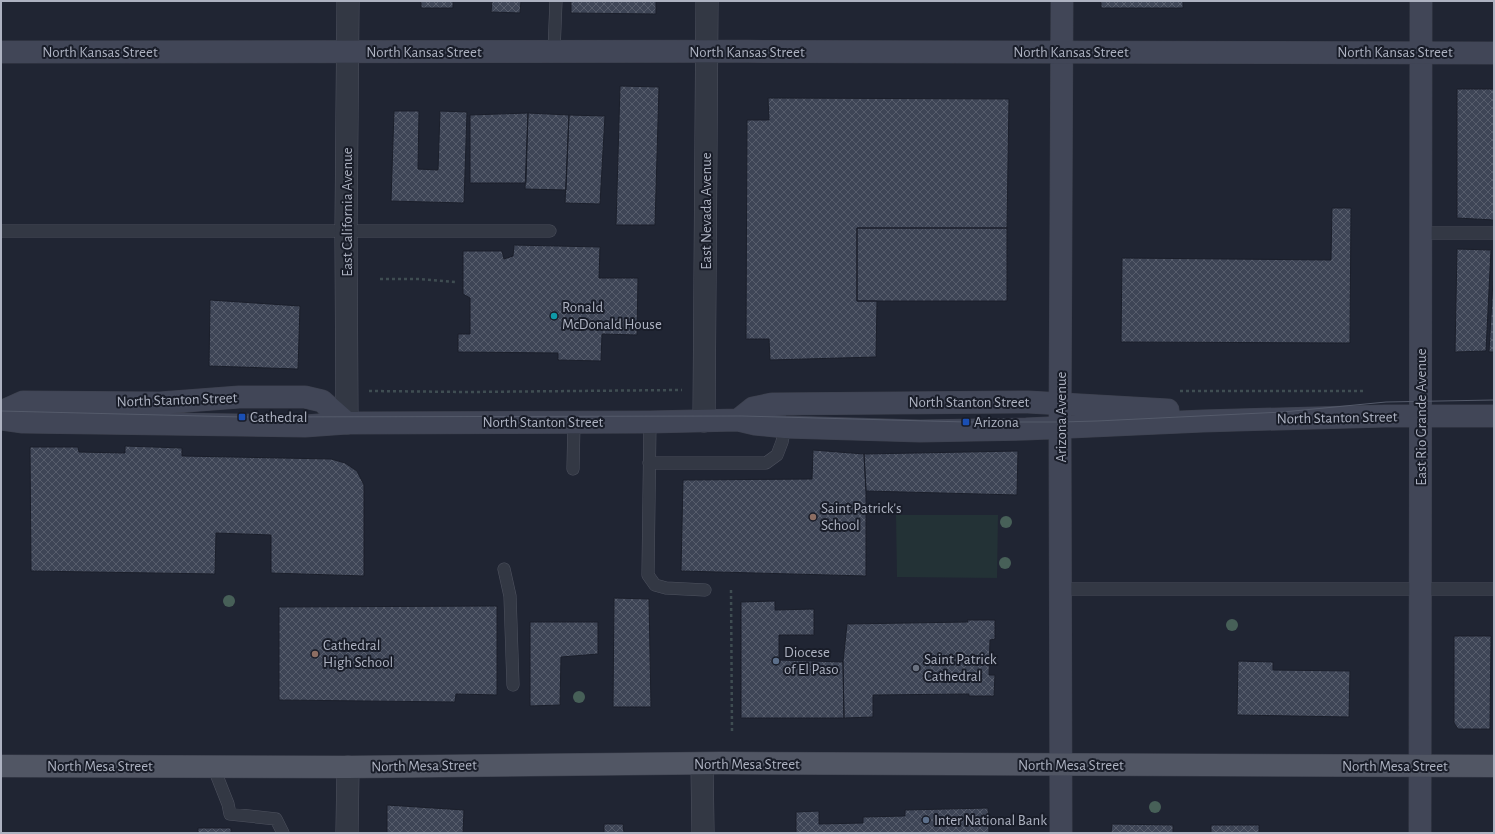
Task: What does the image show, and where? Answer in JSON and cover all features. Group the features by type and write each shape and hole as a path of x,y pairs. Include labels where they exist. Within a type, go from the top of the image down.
{"main road":[{"name":"Arizona Avenue","path":"1061,833 1060,427 1062,1"},
{"name":"East Rio Grande Avenue","path":"1420,1 1420,833"},
{"name":"North Kansas Street","path":"1,52 1494,52"},
{"name":"North Stanton Street","path":"1,412 23,402 160,404 239,397 305,397 322,402 348,423"},
{"name":"North Stanton Street","path":"738,420 753,408 772,404 1028,402 1174,410 1194,416 1203,421"},
{"name":"North Stanton Street","path":"1,419 23,422 133,425 305,426 348,423 650,422 738,420 785,428 920,431 1385,416 1494,416"},
{"name":"North Mesa Street","path":"1,766 348,767 702,764 1494,766"}],"street":[{"name":"East California Avenue","path":"348,1 346,232 348,423"},
{"name":"East Nevada Avenue","path":"704,421 707,1"},
{"path":"702,764 703,833"},
{"path":"347,833 348,767"}],"lane":[{"path":"554,51 556,1"},
{"path":"1,231 550,231"},
{"path":"1421,233 1494,233"},
{"path":"573,469 574,422"},
{"path":"650,422 648,575 655,585 666,588 705,590"},
{"path":"649,463 766,463 777,455 785,428"},
{"path":"504,569 510,596 512,685"},
{"path":"1061,588 1494,589"},
{"path":"213,766 228,804 230,814 276,819 283,833"}],"path":[{"path":"380,279 418,279 456,282"},
{"path":"731,590 732,732"}],"shaded area":[{"path":"896,515 998,515 997,578 897,577"}],"building":[{"path":"421,1 453,1 453,8 421,8"},
{"path":"492,1 521,1 520,13 491,12"},
{"path":"571,1 656,1 656,14 571,13"},
{"path":"1101,1 1183,1 1183,8 1101,8"},
{"path":"620,86 659,87 655,225 616,225"},
{"path":"1457,89 1494,89 1494,220 1457,218"},
{"path":"768,98 1009,99 1007,228 857,228 857,301 877,301 876,357 770,360 769,339 746,339 747,120 769,120"},
{"path":"394,111 419,111 418,169 438,170 440,111 467,112 464,203 391,201"},
{"path":"528,113 569,115 566,190 525,189"},
{"path":"528,113 526,183 470,183 470,115"},
{"path":"569,115 605,116 600,204 565,203"},
{"path":"1332,208 1351,208 1350,343 1121,342 1122,258 1331,260"},
{"path":"857,228 1007,228 1007,301 857,301"},
{"name":"Ronald McDonald House","path":"514,245 600,247 599,278 638,278 637,335 602,334 601,361 558,360 558,353 458,352 458,334 470,334 470,298 463,294 463,251 502,251 504,259 513,256"},
{"path":"1457,249 1491,250 1486,351 1455,352"},
{"path":"1493,281 1494,352 1489,352"},
{"path":"210,300 300,306 298,369 209,366"},
{"path":"125,446 182,448 182,456 331,459 345,463 357,471 364,485 364,576 271,573 271,535 216,533 215,574 31,571 30,447 78,447 79,452 125,453"},
{"path":"813,450 864,454 866,491 866,576 681,571 683,480 812,479"},
{"path":"1018,451 1017,495 866,491 864,454"},
{"path":"614,598 649,599 651,707 613,707"},
{"name":"Diocese of El Paso","path":"775,601 775,610 814,609 814,635 779,635 779,660 843,662 844,718 741,718 741,602"},
{"path":"497,606 497,695 456,694 455,702 279,700 279,607"},
{"name":"Saint Patrick Cathedral","path":"967,620 995,620 995,639 990,640 989,675 995,675 994,696 969,696 969,694 873,695 873,717 844,718 843,662 847,624 968,622"},
{"path":"530,622 598,622 598,654 561,657 560,705 530,706"},
{"path":"1454,636 1491,636 1490,729 1458,729 1454,723"},
{"path":"1238,661 1273,662 1273,670 1350,671 1349,717 1237,715"},
{"path":"387,805 464,810 463,833 387,833"},
{"name":"Inter National Bank","path":"988,808 989,833 796,833 796,812 819,811 819,824 863,823 863,817 905,816 905,810"},
{"path":"604,824 623,824 624,833 604,833"},
{"path":"1112,824 1173,825 1173,833 1111,833"},
{"path":"1211,825 1259,825 1259,833 1211,833"},
{"path":"198,828 231,828 231,833 198,833"}],"tram line":[{"path":"1,411 242,417 742,416 966,422 1061,422 1283,412 1386,402 1494,400"}],"place":[{"name":"Ronald McDonald House","path":"554,316"},
{"name":"Cathedral","path":"242,417"},
{"name":"Arizona","path":"966,422"},
{"name":"Saint Patrick's School","path":"813,517"},
{"name":"Cathedral High School","path":"315,654"},
{"name":"Diocese of El Paso","path":"776,661"},
{"name":"Saint Patrick Cathedral","path":"916,668"},
{"name":"Inter National Bank","path":"926,820"}]}
